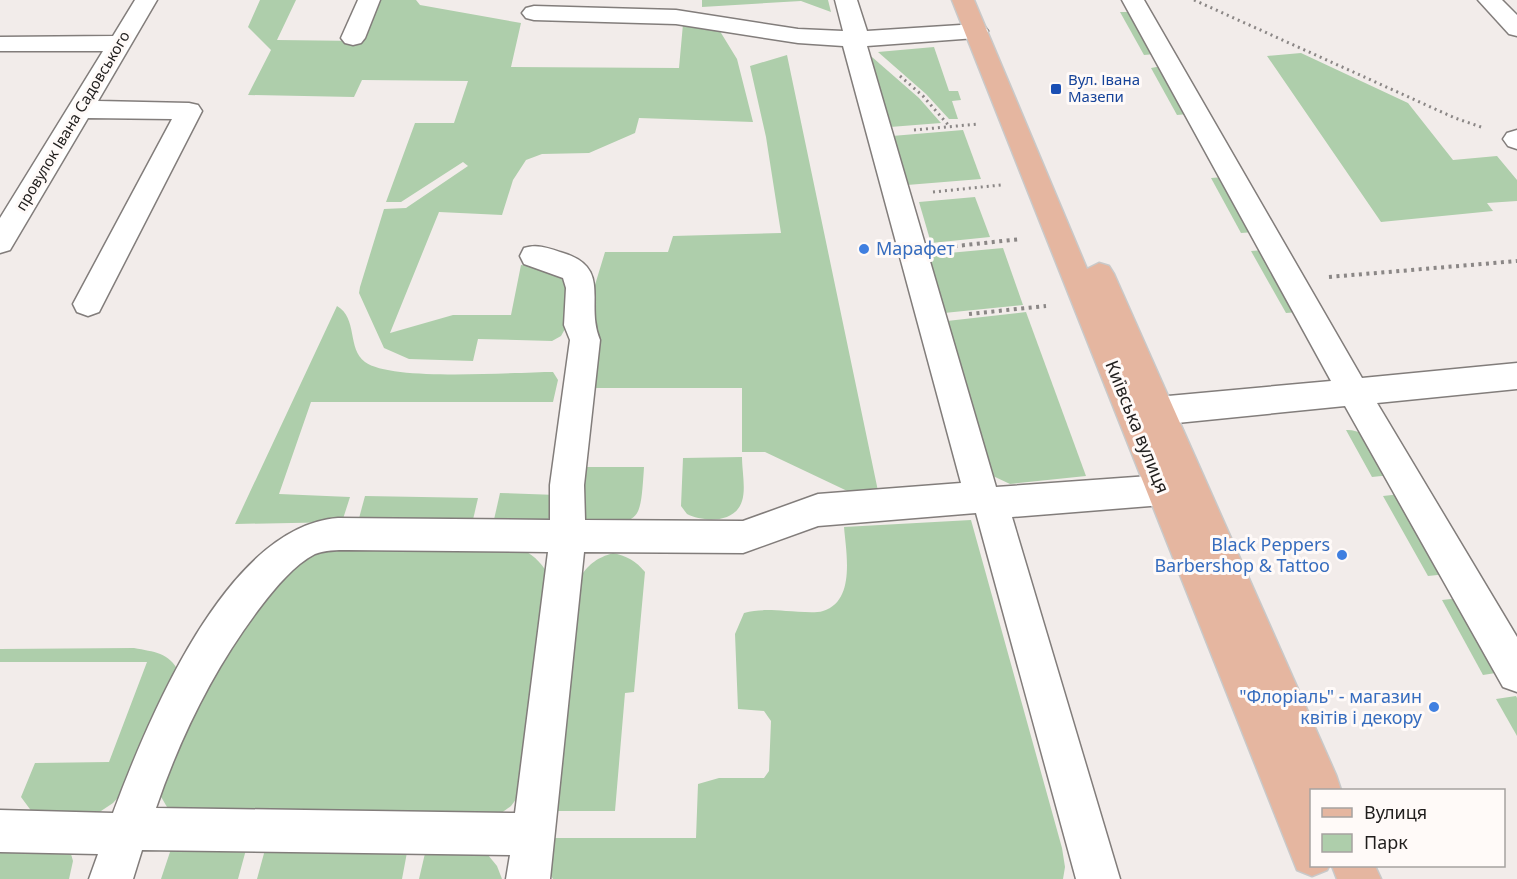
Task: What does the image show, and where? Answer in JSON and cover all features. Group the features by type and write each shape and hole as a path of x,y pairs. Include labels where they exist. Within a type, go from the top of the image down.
{"main road":[{"name":"Київська вулиця","path":"963,0 1310,853"},
{"name":"Київська вулиця","path":"983,0 1321,789"}],"street":[{"name":"провулок Івана Садовського","path":"0,242 146,0"},
{"path":"353,38 369,0"},
{"path":"846,0 897,196 1098,879"},
{"path":"1133,0 1355,394 1517,673"},
{"path":"1490,2 1517,3"},
{"path":"1490,2 1517,29"},
{"path":"534,13 676,17 798,36 855,38 976,32"},
{"path":"0,44 120,43"},
{"path":"79,109 189,111 88,304"},
{"path":"528,879 568,536 567,485 585,340 577,327 583,281 578,272 565,265 534,256"},
{"path":"1157,411 1355,394 1517,376"},
{"path":"111,879 127,832 188,683 241,602 269,569 294,549 325,535 743,537 818,510 1163,490"},
{"path":"0,831 534,834"}],"path":[{"path":"1194,0 1455,118 1517,140"},
{"path":"855,38 923,96 950,127"},
{"path":"880,133 979,124"},
{"path":"897,196 1001,185"},
{"path":"913,251 1021,239"},
{"path":"1291,280 1517,261"},
{"path":"932,318 1046,306"}],"green space":[{"path":"260,0 296,0 277,40 361,41 377,0 416,0 420,5 521,23 511,67 679,68 683,24 718,28 737,59 753,122 639,118 635,133 589,153 542,154 526,160 513,180 502,215 439,212 390,333 453,315 511,315 521,265 565,273 570,320 561,336 552,341 478,339 473,361 409,359 384,348 359,293 360,287 384,209 406,208 468,166 463,162 401,202 386,202 415,123 454,123 468,81 362,80 354,97 248,95 271,50 248,27"},
{"path":"702,0 828,0 831,12 801,1 702,7"},
{"path":"1120,12 1131,12 1155,54 1144,55"},
{"path":"934,47 949,91 958,91 961,100 952,101 958,119 949,119 926,94 878,52"},
{"path":"1301,53 1408,103 1453,160 1497,156 1517,180 1517,201 1487,203 1493,211 1381,222 1267,56"},
{"path":"787,55 878,491 860,497 765,452 742,452 742,388 592,388 591,298 605,252 668,252 673,236 781,233 766,137 750,66"},
{"path":"872,57 919,98 941,123 890,127 870,59"},
{"path":"1162,66 1188,114 1177,115 1151,68"},
{"path":"963,130 981,179 907,185 892,136"},
{"path":"1224,177 1255,232 1241,233 1211,178"},
{"path":"975,197 990,237 931,243 919,202"},
{"path":"1003,248 1023,305 944,313 927,255"},
{"path":"1265,250 1299,312 1286,313 1251,251"},
{"path":"337,306 348,318 356,349 365,362 379,368 426,374 553,372 558,380 553,402 311,402 279,494 350,497 342,522 235,524"},
{"path":"1026,312 1086,476 1010,484 993,476 947,321"},
{"path":"1346,430 1355,431 1369,439 1391,475 1372,477"},
{"path":"742,457 744,491 742,501 733,514 718,519 701,519 687,514 681,506 683,458"},
{"path":"585,467 644,467 641,502 633,518 615,523 581,524"},
{"path":"500,493 557,495 554,512 545,523 493,524"},
{"path":"1401,494 1447,574 1428,576 1383,496"},
{"path":"365,496 478,498 472,524 358,522"},
{"path":"971,520 1062,848 1065,867 1063,879 553,879 546,868 546,838 696,838 698,784 719,778 764,778 769,771 771,721 764,711 738,709 735,634 744,613 765,610 815,612 833,606 845,587 847,575 844,527"},
{"path":"320,548 522,549 545,569 550,579 520,794 511,806 497,816 180,813 167,807 160,795 193,698 278,578"},
{"path":"613,553 631,560 645,572 634,692 625,693 615,811 549,811 580,577 594,562"},
{"path":"1460,598 1502,672 1483,675 1442,600"},
{"path":"134,648 166,657 171,660 179,672 127,788 113,803 98,813 35,816 21,797 35,763 109,762 147,662 0,662 0,649"},
{"path":"1516,696 1517,698 1517,736 1496,699"},
{"path":"172,846 247,846 238,879 161,879"},
{"path":"266,846 408,847 402,879 257,879"},
{"path":"0,848 62,850 71,854 73,861 69,879 0,879"},
{"path":"426,849 488,855 497,866 502,879 419,879"}],"place":[{"name":"Вул. Івана Мазепи","path":"1056,89"},
{"name":"Марафет","path":"864,249"},
{"name":"Black Peppers Barbershop & Tattoo","path":"1342,555"},
{"name":"\"Флоріаль\" - магазин квітів і декору","path":"1434,707"}]}
